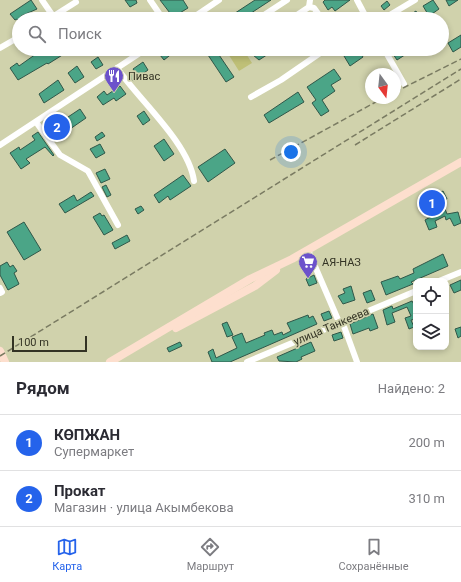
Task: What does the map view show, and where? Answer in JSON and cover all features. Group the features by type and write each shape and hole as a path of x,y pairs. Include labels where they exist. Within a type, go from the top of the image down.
{"main road":[{"path":"110,362 133,347 252,282 461,162"},
{"path":"0,351 5,362"}],"street":[{"path":"42,0 48,12"},
{"path":"150,0 158,12"},
{"path":"199,12 211,2 219,0"},
{"path":"269,12 287,0"},
{"path":"357,0 363,12"},
{"path":"394,12 414,0"},
{"path":"60,12 76,2"},
{"path":"299,12 310,2 317,12"},
{"path":"0,48 12,41"},
{"path":"0,145 135,56"},
{"path":"250,97 281,80 316,56"},
{"path":"388,56 404,84"},
{"path":"117,68 140,98 170,132 182,152 194,181"},
{"path":"36,122 60,155 88,172 118,225"},
{"path":"308,250 341,322 357,362"},
{"path":"446,278 461,272"},
{"path":"0,288 2,292 0,293"},
{"name":"улица Танкеева","path":"247,362 413,292"}],"green space":[{"path":"229,56 248,56 252,63 239,71"}],"building":[{"path":"31,0 37,9 30,12 13,12"},
{"path":"125,0 136,0 137,3 130,7"},
{"path":"160,0 183,0 188,8 181,12 169,12"},
{"path":"255,0 271,0 253,12 237,12"},
{"path":"325,0 350,0 335,11 332,7 328,10 323,2"},
{"path":"433,0 439,9 435,12 427,12 423,6"},
{"path":"446,0 458,0 449,6"},
{"path":"387,1 390,5 384,10 381,6"},
{"path":"461,35 461,47 453,52 449,42"},
{"path":"33,56 61,56 18,80 10,68 17,63 19,66"},
{"path":"161,56 169,56 164,60"},
{"path":"209,56 220,56 234,77 226,82"},
{"path":"254,56 265,56 259,60"},
{"path":"344,56 362,56 363,57 350,66"},
{"path":"394,56 403,56 397,60"},
{"path":"98,57 103,65 96,69 91,62"},
{"path":"143,62 148,70 133,81 129,76 135,72 133,69"},
{"path":"77,66 84,77 75,83 68,73"},
{"path":"334,69 341,79 331,85 335,91 322,100 329,111 321,116 312,103 316,100 307,87"},
{"path":"58,80 64,90 44,103 39,94"},
{"path":"120,86 126,94 116,101 114,98 103,105 97,97 104,91 107,95"},
{"path":"298,92 304,102 269,123 264,115"},
{"path":"80,109 86,118 70,129 68,127 57,134 53,127"},
{"path":"144,111 150,120 143,125 137,116"},
{"path":"38,132 54,155 53,156 45,147 26,159 30,163 21,169 10,153 19,147 20,150 35,140 32,136"},
{"path":"102,132 105,136 97,141 95,137"},
{"path":"164,139 174,154 164,161 154,146"},
{"path":"100,144 105,153 96,158 90,149"},
{"path":"225,149 235,163 208,182 198,167"},
{"path":"105,169 110,179 101,183 96,173"},
{"path":"183,175 191,186 170,200 168,196 159,203 154,195"},
{"path":"106,185 111,195 107,197 102,187"},
{"path":"443,191 447,199 430,208 428,204 438,199 436,195"},
{"path":"91,192 94,196 65,213 59,204 74,195 77,201"},
{"path":"141,206 144,210 138,214 135,209"},
{"path":"445,209 447,214 458,212 461,223 454,226 450,218 446,220 445,216 435,221 437,227 429,230 425,220"},
{"path":"100,213 102,216 104,215 113,230 104,235 93,217"},
{"path":"24,222 41,250 24,260 7,232"},
{"path":"127,235 130,241 115,249 112,243"},
{"path":"443,254 448,266 420,278 413,278 413,281 411,282 413,284 386,295 381,282 398,276 400,279 414,273 413,269"},
{"path":"7,262 10,267 13,265 17,271 14,273 19,284 8,290 0,275 0,266"},
{"path":"314,275 317,283 309,286 306,279"},
{"path":"461,280 461,290 454,293 450,285"},
{"path":"351,286 355,300 343,304 338,296 345,293 343,289"},
{"path":"371,290 375,300 367,303 363,293"},
{"path":"412,301 413,320 411,320 413,327 409,329 405,318 411,316 407,307 392,313 395,322 387,325 383,310 392,306 393,309"},
{"path":"329,311 332,318 324,321 321,314"},
{"path":"373,314 378,328 370,331 369,328 353,334 350,324"},
{"path":"308,315 309,318 313,316 317,324 230,362 212,362 208,352 213,349 216,358 237,348 232,337 242,333 246,343 265,335 264,333 272,330 274,335 282,332 283,335 291,331 287,323"},
{"path":"227,322 233,335 227,337 222,324"},
{"path":"461,327 461,336 458,338 455,329"},
{"path":"341,332 343,338 334,341 332,335"},
{"path":"180,342 182,346 169,352 167,348"},
{"path":"311,342 315,351 301,357 302,359 296,362 279,361 277,357"}],"railway":[{"path":"401,89 461,59"},
{"path":"0,356 461,69"},
{"path":"355,145 461,79"},
{"path":"270,160 372,104"}],"place":[{"name":"Пивас","path":"114,93"},
{"name":"Прокат","path":"57,127"},
{"name":"КӨПЖАН","path":"432,203"},
{"name":"АЯ-НАЗ","path":"308,279"}]}
